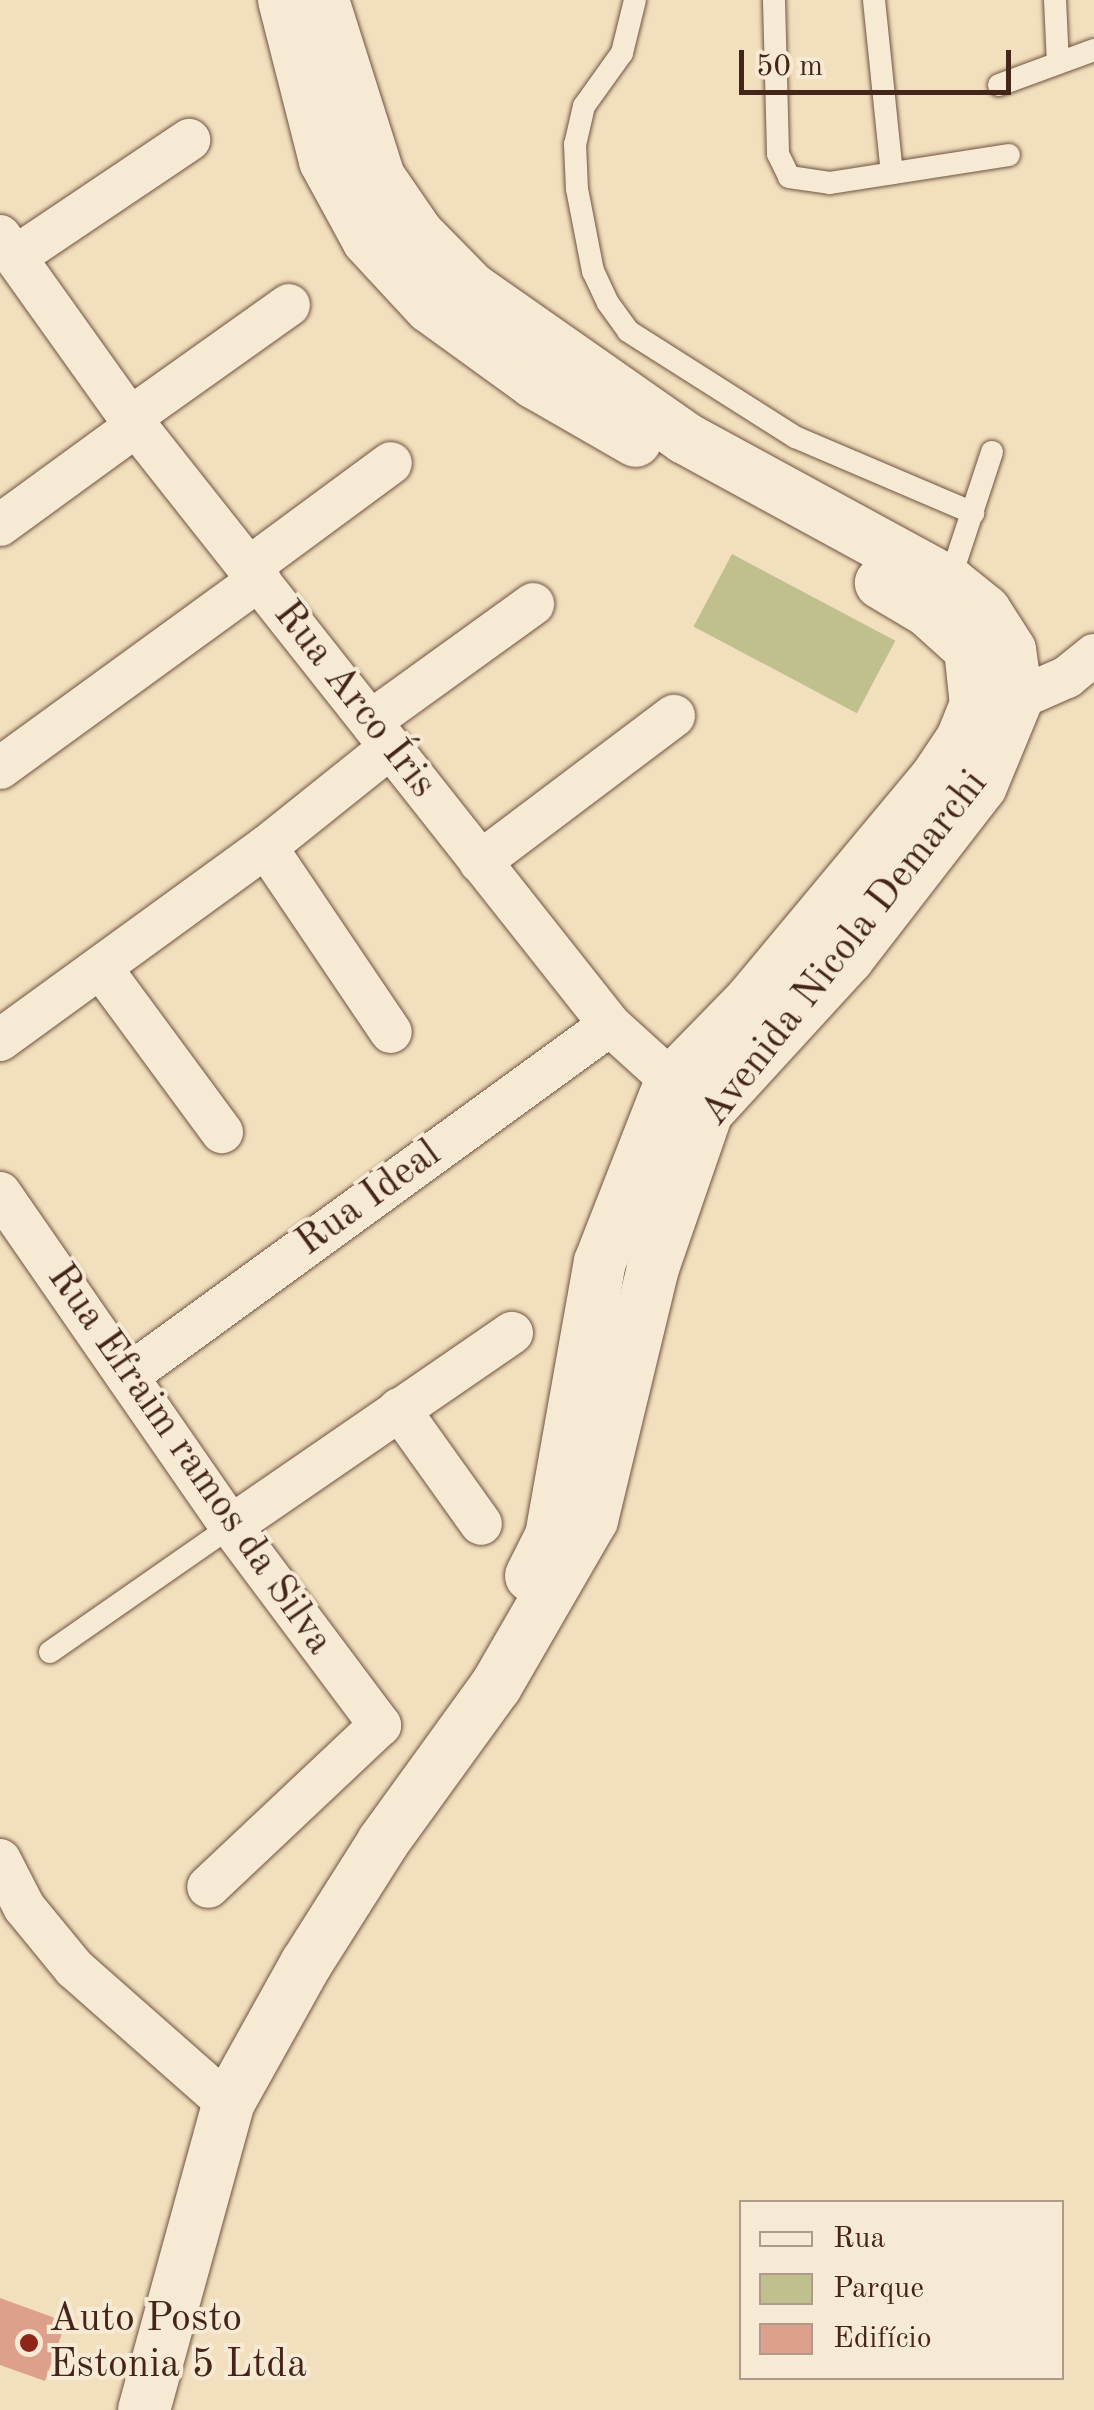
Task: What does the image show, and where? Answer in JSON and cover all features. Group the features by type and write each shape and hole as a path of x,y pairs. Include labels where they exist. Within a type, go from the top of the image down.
{"street":[{"name":"Avenida Nicola Demarchi","path":"168,2410 149,2385 228,2104 316,1949 383,1842 443,1760 551,1536 600,1262 688,1098 752,1000 996,702 970,649 928,612 535,383 430,306 368,240 325,161 284,0"},
{"path":"323,0 379,176 418,234 470,288 685,438 949,582 985,612 1010,650 996,702"},
{"path":"10,261 189,140"},
{"name":"Rua Arco Íris","path":"10,261 610,1025 688,1098"},
{"path":"0,525 288,305"},
{"path":"0,768 255,573 391,463"},
{"path":"0,1040 266,847 381,734 534,604"},
{"path":"996,702 1085,675"},
{"path":"480,862 674,716"},
{"path":"266,847 391,1032"},
{"path":"101,968 222,1132"},
{"name":"Rua Ideal","path":"130,1374 610,1025"},
{"name":"Rua Efraim ramos da Silva","path":"0,1193 130,1374 231,1526 380,1725 208,1887"},
{"path":"231,1526 512,1333"},
{"path":"399,1409 482,1524"},
{"path":"0,1860 24,1907 75,1970 228,2104"}],"lane":[{"path":"635,0 622,53 584,106 576,144 577,189 594,271 608,303 628,332 795,436 973,513"},
{"path":"774,0 778,154 789,176 830,184 1009,155"},
{"path":"874,0 892,174"},
{"path":"1055,0 1058,63"},
{"path":"999,86 1094,50"},
{"path":"949,582 992,452"},
{"path":"50,1652 231,1526"}],"green space":[{"path":"732,554 895,641 857,713 694,626"}],"building":[{"name":"Auto Posto Estonia 5 Ltda","path":"0,2298 66,2322 45,2381 0,2365"}],"place":[{"name":"Auto Posto Estonia 5 Ltda","path":"29,2343"}]}
